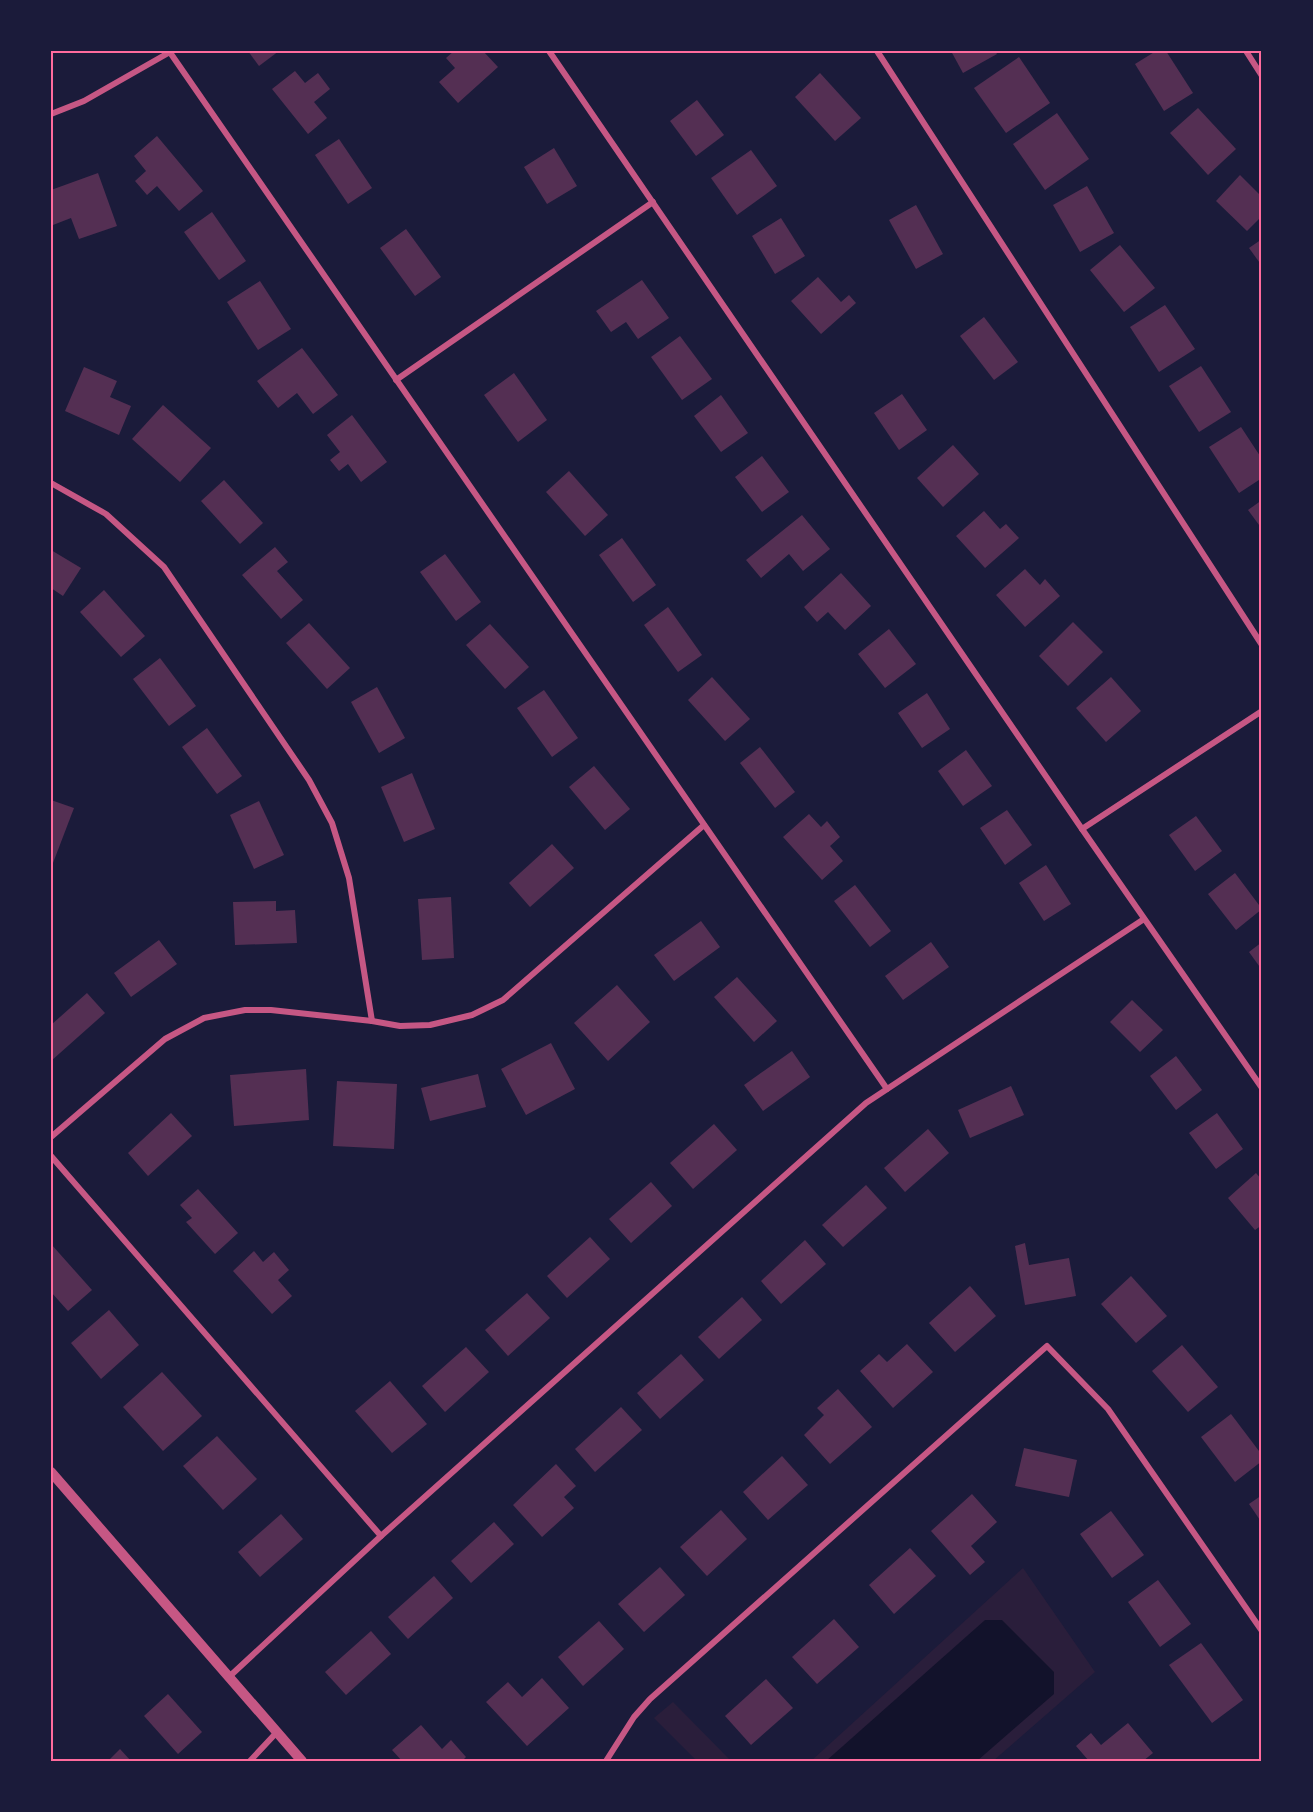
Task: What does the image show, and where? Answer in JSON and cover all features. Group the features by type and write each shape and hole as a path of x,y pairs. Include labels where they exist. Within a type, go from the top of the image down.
{"street":[{"path":"549,51 1262,1088"},
{"path":"877,51 1262,645"},
{"path":"1246,51 1262,76"},
{"path":"51,114 84,101 170,52 887,1089"},
{"path":"396,380 653,202"},
{"path":"51,483 106,514 164,567 309,780 332,823 349,878 372,1021"},
{"path":"1082,829 1262,711"},
{"path":"51,1137 165,1039 204,1018 244,1010 271,1010 399,1026 430,1025 472,1015 503,1000 704,825"},
{"path":"230,1676 381,1536 866,1103 1144,919"},
{"path":"51,1156 381,1536"},
{"path":"606,1761 634,1717 650,1699 1047,1346 1108,1409 1262,1631"},
{"path":"51,1472 302,1761"},
{"path":"250,1761 277,1732"}],"shaded area":[{"path":"1023,1568 1095,1672 993,1761 811,1761"},
{"path":"985,1620 1002,1620 1054,1672 1054,1694 977,1761 826,1761"},
{"path":"673,1702 731,1761 697,1761 654,1718"}],"building":[{"path":"248,51 279,51 259,66"},
{"path":"454,51 483,51 498,67 458,103 439,82 455,68 446,58"},
{"path":"951,51 995,51 997,54 963,73"},
{"path":"1156,51 1166,51 1193,93 1164,111 1135,64"},
{"path":"1019,57 1050,103 1006,133 974,88"},
{"path":"295,71 305,83 318,73 330,89 314,102 327,118 308,134 272,89"},
{"path":"820,73 861,118 835,141 795,97"},
{"path":"697,100 724,135 696,156 670,121"},
{"path":"1198,108 1236,149 1208,175 1170,133"},
{"path":"1057,113 1089,159 1045,190 1013,144"},
{"path":"157,136 203,191 179,211 157,186 147,195 135,181 146,171 134,156"},
{"path":"339,139 372,188 348,204 315,155"},
{"path":"554,148 577,186 547,204 524,167"},
{"path":"751,150 777,186 737,215 711,178"},
{"path":"98,173 117,226 79,239 71,218 53,225 51,190"},
{"path":"1240,175 1262,197 1262,216 1247,231 1216,201"},
{"path":"1087,186 1114,233 1080,252 1053,205"},
{"path":"916,205 943,254 916,269 889,220"},
{"path":"212,212 246,261 219,280 184,232"},
{"path":"781,218 805,256 775,274 752,236"},
{"path":"406,229 441,277 415,296 380,248"},
{"path":"1262,239 1262,266 1249,248"},
{"path":"1120,245 1155,288 1124,312 1090,270"},
{"path":"818,277 841,302 849,295 856,303 821,334 791,301"},
{"path":"642,280 669,318 638,339 626,322 611,332 596,311"},
{"path":"260,281 291,329 258,350 227,302"},
{"path":"1165,305 1195,349 1159,372 1130,327"},
{"path":"984,317 1018,362 994,380 960,336"},
{"path":"680,336 712,379 682,400 651,357"},
{"path":"302,348 338,395 313,414 297,393 278,408 257,381"},
{"path":"1201,366 1231,412 1199,432 1169,386"},
{"path":"84,367 117,381 110,397 131,406 119,435 65,411"},
{"path":"514,373 547,420 518,442 484,395"},
{"path":"902,394 927,430 899,450 874,413"},
{"path":"721,395 748,433 721,452 694,416"},
{"path":"163,405 211,448 180,482 132,439"},
{"path":"352,415 387,462 361,482 348,464 339,471 330,460 340,452 327,435"},
{"path":"1241,427 1262,459 1262,478 1239,493 1209,447"},
{"path":"953,445 979,474 943,507 917,478"},
{"path":"762,456 789,492 762,512 735,477"},
{"path":"569,471 608,515 585,536 546,492"},
{"path":"224,480 263,523 240,544 201,501"},
{"path":"1262,500 1262,529 1248,510"},
{"path":"984,511 1000,529 1006,524 1019,538 985,568 956,536"},
{"path":"802,515 830,549 803,571 789,554 761,578 746,560"},
{"path":"622,538 656,585 633,602 599,555"},
{"path":"275,547 288,562 277,571 303,600 281,619 242,575"},
{"path":"51,550 81,568 63,596 51,588"},
{"path":"445,554 481,602 456,621 420,572"},
{"path":"1025,569 1040,585 1045,579 1060,596 1025,627 996,595"},
{"path":"841,573 871,606 845,630 828,612 817,622 804,607"},
{"path":"104,590 145,636 121,657 80,612"},
{"path":"668,607 702,655 678,672 644,625"},
{"path":"1073,622 1103,652 1068,686 1039,656"},
{"path":"309,623 350,668 327,689 286,643"},
{"path":"490,624 529,667 505,689 466,645"},
{"path":"889,629 916,664 885,688 858,654"},
{"path":"160,658 196,706 169,726 133,679"},
{"path":"712,677 750,719 725,741 688,700"},
{"path":"1111,677 1141,711 1106,742 1076,708"},
{"path":"377,687 405,738 379,753 351,702"},
{"path":"544,690 578,738 552,757 517,708"},
{"path":"927,693 950,729 922,748 898,713"},
{"path":"207,728 242,776 217,794 182,747"},
{"path":"760,747 795,792 775,808 740,763"},
{"path":"966,750 992,786 963,806 938,771"},
{"path":"594,766 630,809 605,830 569,787"},
{"path":"412,773 435,829 404,842 381,787"},
{"path":"51,800 74,808 53,863 51,862"},
{"path":"259,801 284,855 254,869 230,815"},
{"path":"1007,810 1032,845 1005,865 980,828"},
{"path":"809,814 821,827 827,821 840,837 830,846 843,861 822,880 783,837"},
{"path":"1196,816 1222,851 1195,871 1169,835"},
{"path":"552,844 574,868 530,907 509,883"},
{"path":"1046,865 1071,904 1044,921 1019,883"},
{"path":"1235,873 1262,909 1236,930 1208,894"},
{"path":"855,885 891,931 870,947 834,901"},
{"path":"451,897 454,958 422,960 418,899"},
{"path":"276,901 276,911 295,910 297,943 235,945 233,902"},
{"path":"701,921 720,947 674,981 654,955"},
{"path":"159,940 177,964 131,997 114,973"},
{"path":"931,942 949,967 903,1000 885,976"},
{"path":"1262,942 1262,970 1249,952"},
{"path":"737,977 777,1021 754,1042 714,997"},
{"path":"617,985 650,1022 608,1061 574,1023"},
{"path":"87,993 105,1013 51,1061 51,1025"},
{"path":"1132,1000 1163,1030 1140,1052 1110,1022"},
{"path":"551,1043 575,1089 526,1115 501,1069"},
{"path":"792,1051 810,1077 763,1111 744,1085"},
{"path":"1176,1056 1202,1090 1176,1110 1150,1076"},
{"path":"306,1069 309,1120 234,1126 230,1075"},
{"path":"478,1074 486,1107 430,1121 421,1088"},
{"path":"337,1081 397,1084 394,1149 333,1146"},
{"path":"1011,1086 1024,1115 970,1138 958,1110"},
{"path":"171,1113 192,1136 148,1176 128,1153"},
{"path":"1217,1113 1243,1149 1216,1169 1189,1133"},
{"path":"714,1124 737,1150 693,1189 670,1163"},
{"path":"928,1129 949,1153 905,1192 884,1168"},
{"path":"1256,1173 1262,1180 1262,1225 1255,1230 1228,1198"},
{"path":"651,1182 672,1206 631,1243 609,1219"},
{"path":"866,1185 887,1208 843,1247 822,1225"},
{"path":"198,1189 238,1233 215,1254 186,1222 192,1218 180,1205"},
{"path":"590,1237 610,1259 567,1298 547,1276"},
{"path":"805,1240 826,1264 781,1304 761,1281"},
{"path":"1025,1243 1029,1265 1069,1258 1076,1296 1025,1305 1015,1246"},
{"path":"51,1244 92,1290 68,1311 51,1292"},
{"path":"254,1251 263,1262 274,1252 289,1270 278,1280 292,1296 272,1314 233,1271"},
{"path":"1131,1276 1167,1316 1136,1343 1101,1304"},
{"path":"970,1286 996,1316 955,1352 929,1323"},
{"path":"527,1293 550,1318 508,1356 485,1330"},
{"path":"742,1297 762,1320 719,1359 698,1337"},
{"path":"109,1310 139,1345 101,1379 71,1343"},
{"path":"907,1344 933,1372 893,1408 860,1371 879,1354 887,1362"},
{"path":"1182,1345 1218,1387 1188,1412 1152,1371"},
{"path":"466,1347 489,1372 445,1412 422,1386"},
{"path":"681,1354 704,1380 660,1419 637,1393"},
{"path":"162,1372 202,1416 163,1451 123,1407"},
{"path":"390,1381 427,1424 392,1453 355,1411"},
{"path":"838,1389 872,1427 830,1464 804,1435 824,1415 817,1408"},
{"path":"621,1407 642,1430 595,1472 575,1449"},
{"path":"1231,1414 1262,1455 1262,1461 1235,1482 1201,1437"},
{"path":"217,1436 257,1479 223,1510 183,1466"},
{"path":"1024,1448 1077,1460 1069,1497 1015,1486"},
{"path":"782,1456 808,1485 768,1520 743,1492"},
{"path":"556,1464 576,1486 564,1497 574,1508 542,1537 513,1505"},
{"path":"972,1494 997,1522 971,1546 985,1562 970,1575 931,1531"},
{"path":"1262,1495 1262,1523 1249,1504"},
{"path":"721,1510 747,1539 707,1576 680,1547"},
{"path":"1111,1511 1144,1555 1112,1578 1080,1534"},
{"path":"281,1514 303,1539 260,1577 238,1552"},
{"path":"494,1522 514,1544 471,1583 451,1561"},
{"path":"910,1548 936,1576 894,1614 869,1585"},
{"path":"660,1567 685,1595 644,1632 618,1604"},
{"path":"434,1576 453,1598 408,1639 388,1617"},
{"path":"1158,1580 1191,1624 1160,1647 1128,1602"},
{"path":"834,1619 859,1647 817,1684 792,1657"},
{"path":"599,1621 624,1649 583,1686 558,1657"},
{"path":"371,1631 391,1654 346,1695 325,1672"},
{"path":"1201,1643 1243,1700 1212,1723 1169,1665"},
{"path":"542,1678 569,1708 527,1746 486,1702 508,1682 522,1697"},
{"path":"766,1679 793,1708 751,1745 725,1716"},
{"path":"168,1694 202,1732 178,1754 144,1716"},
{"path":"1128,1723 1153,1753 1143,1761 1089,1761 1076,1746 1091,1733 1101,1745"},
{"path":"421,1725 442,1749 451,1740 466,1757 462,1761 402,1761 392,1750"},
{"path":"120,1749 131,1761 108,1761"}]}
